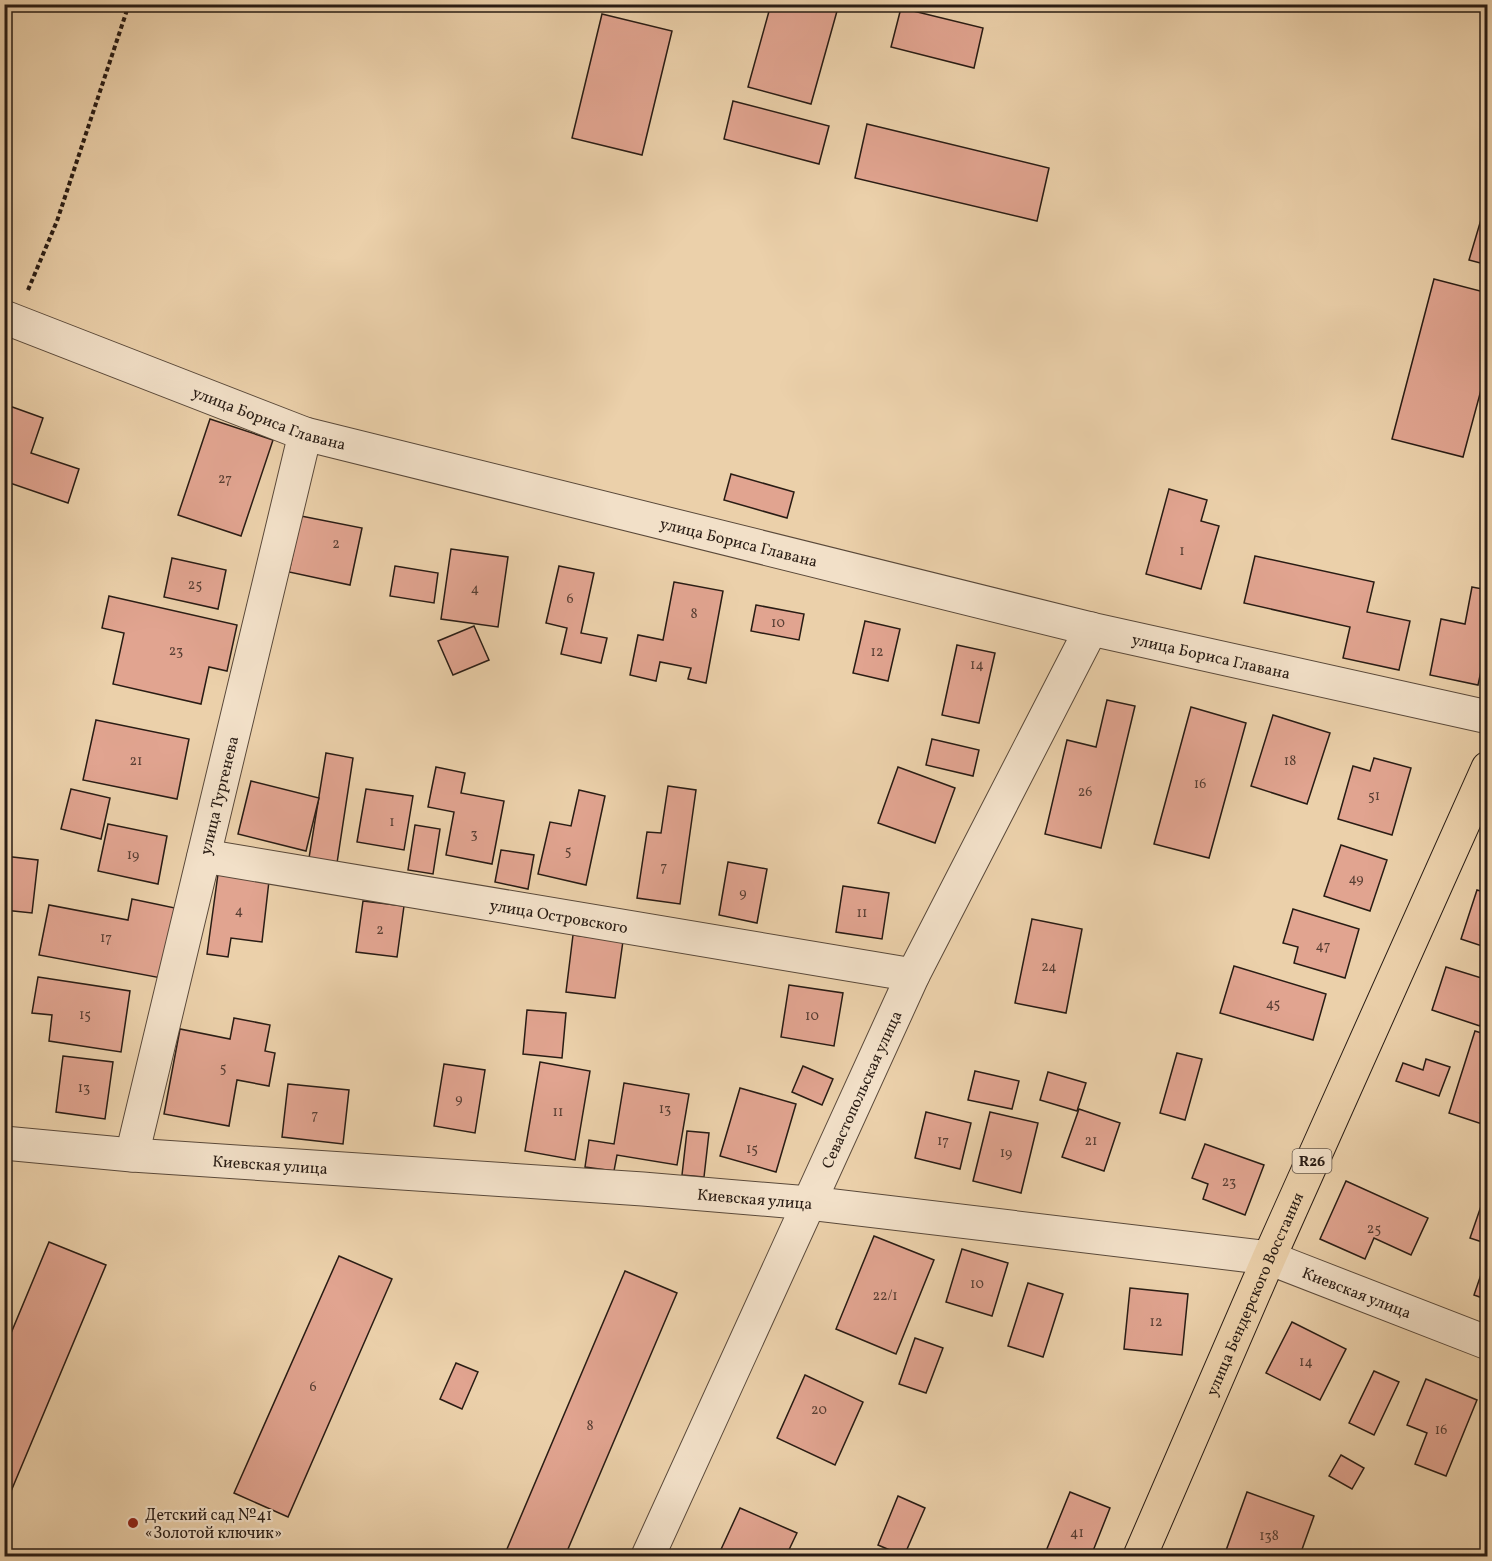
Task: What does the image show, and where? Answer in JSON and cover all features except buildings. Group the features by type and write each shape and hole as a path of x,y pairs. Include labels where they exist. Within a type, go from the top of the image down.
{"main road":[{"name":"улица Бендерского Восстания","path":"1140,1557 1269,1258 1488,768"}],"street":[{"name":"улица Бориса Главана","path":"10,320 305,434 1091,629 1488,717"},
{"name":"улица Тургенева","path":"132,1155 305,434"},
{"name":"Севастопольская улица","path":"648,1557 913,975 1091,629"},
{"name":"улица Островского","path":"204,856 913,975"},
{"name":"Киевская улица","path":"4,1143 132,1155 632,1188 809,1203 1269,1258 1488,1343"}],"path":[{"path":"10,320 57,221 129,4"}],"place":[{"name":"Детский сад №41 «Золотой ключик»","path":"133,1523"}]}
